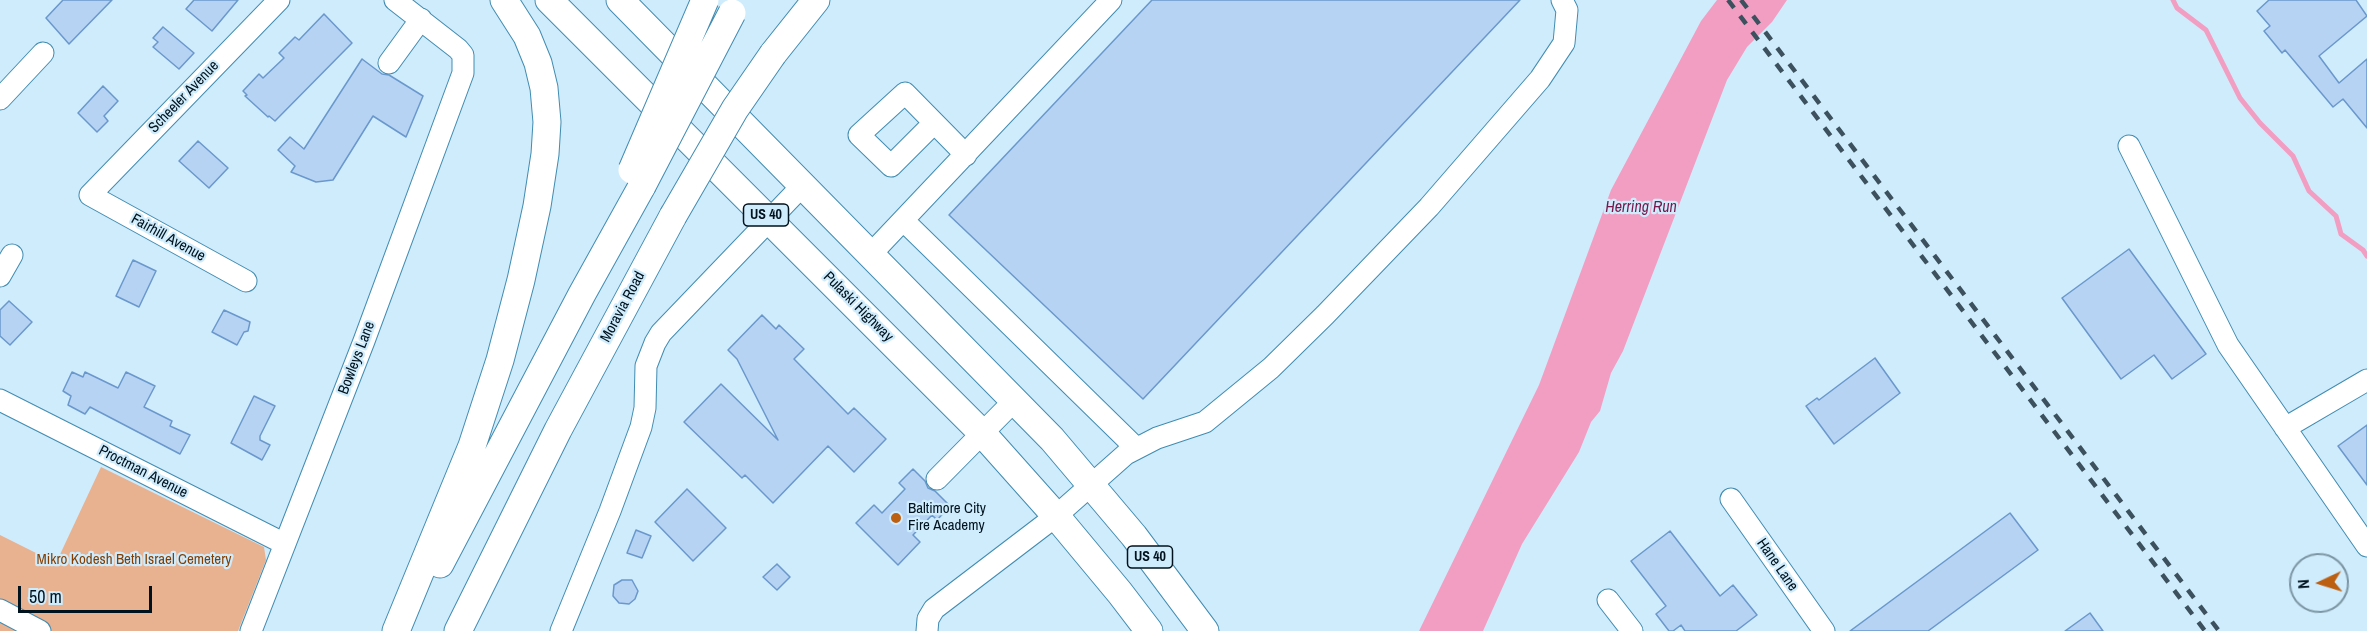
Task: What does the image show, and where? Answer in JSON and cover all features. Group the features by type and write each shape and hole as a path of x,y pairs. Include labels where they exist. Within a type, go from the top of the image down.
{"main road":[{"path":"396,631 476,435 500,360 537,206 547,122 544,88 538,63 527,36 504,0"},
{"name":"Pulaski Highway","path":"549,0 982,433 1056,516 1149,631"},
{"name":"US 40","path":"620,0 1052,439 1092,484 1205,631"},
{"path":"631,0 688,67"},
{"path":"637,179 705,0"},
{"name":"Moravia Road","path":"458,631 558,430 673,216 735,109 773,54 816,0"},
{"path":"405,631 582,294 637,179 735,6"}],"street":[{"name":"Scheeler Avenue","path":"90,195 279,0"},
{"path":"389,63 421,20 395,0"},
{"path":"870,255 1111,0"},
{"path":"927,631 928,618 934,609 1056,516 1126,454 1157,438 1205,422 1271,368 1429,207 1540,79 1564,43 1567,10 1562,0"},
{"name":"Bowleys Lane","path":"251,631 463,73 463,55 454,45 421,20"},
{"path":"0,99 43,53"},
{"path":"934,123 966,155"},
{"path":"2129,146 2228,345 2367,546"},
{"path":"561,631 610,511 641,427 645,401 646,366 655,343 661,333 802,186"},
{"name":"Fairhill Avenue","path":"90,195 246,281"},
{"path":"904,221 1136,448"},
{"path":"0,276 12,255"},
{"path":"2285,428 2367,380"},
{"name":"Proctman Avenue","path":"0,400 285,544"},
{"path":"937,479 1014,401"},
{"name":"Hane Lane","path":"1731,499 1824,631"},
{"path":"1608,600 1632,631"},
{"path":"0,610 40,631"}],"green space":[{"name":"Mikro Kodesh Beth Israel Cemetery","path":"101,467 264,547 266,560 238,631 0,631 0,535 56,563"}],"water":[{"name":"Herring Run","path":"1717,0 1787,0 1772,22 1747,47 1727,80 1623,351 1611,373 1600,411 1591,422 1579,452 1522,544 1483,631 1419,631 1539,385 1611,190 1701,21"}],"building":[{"path":"63,0 112,0 69,44 46,18"},
{"path":"194,0 238,0 212,31 186,9"},
{"path":"1152,0 1520,0 1143,399 949,215"},
{"path":"2269,0 2356,0 2367,16 2319,56 2339,83 2367,59 2367,128 2343,99 2333,107 2285,50 2282,53 2264,31 2270,26 2257,11"},
{"path":"324,14 352,43 275,121 245,96 247,95 243,91 259,74 263,78 284,58 279,53 295,37 299,40"},
{"path":"163,27 194,53 179,69 153,47 158,42 153,38"},
{"path":"362,59 382,74 389,75 423,96 406,137 373,116 333,180 316,182 291,172 295,166 278,150 290,137 304,149"},
{"path":"103,86 118,101 104,116 108,121 97,132 78,113"},
{"path":"198,141 228,168 209,188 179,161"},
{"path":"2129,249 2206,354 2172,379 2154,355 2121,379 2062,298"},
{"path":"133,260 156,271 139,307 116,296"},
{"path":"9,301 32,322 10,345 0,336 0,310"},
{"path":"224,310 250,322 248,331 244,332 237,345 212,332"},
{"path":"762,315 776,329 779,325 804,349 794,359 848,414 854,408 886,439 854,472 828,446 773,503 745,475 742,478 684,422 721,384 778,440 737,359 728,350"},
{"path":"1875,358 1900,393 1834,444 1806,406 1817,398 1819,400"},
{"path":"72,372 83,377 85,372 118,388 126,372 155,386 144,407 172,421 170,426 190,435 180,454 90,407 85,414 68,405 71,396 63,391"},
{"path":"254,396 275,406 260,436 260,440 270,445 262,460 231,443"},
{"path":"2367,425 2367,485 2338,446"},
{"name":"Baltimore City Fire Academy","path":"913,469 925,481 928,488 935,491 950,506 937,520 932,515 913,535 920,542 898,565 856,523 874,505 882,513 905,489 899,483"},
{"path":"687,489 726,528 693,561 655,522"},
{"path":"2010,513 2038,550 1928,631 1850,631"},
{"path":"636,530 651,536 642,558 627,553"},
{"path":"1670,531 1720,596 1733,585 1757,615 1736,631 1685,631 1681,625 1669,631 1656,614 1666,606 1631,561"},
{"path":"777,564 790,577 777,590 763,577"},
{"path":"622,580 632,580 638,591 635,599 629,604 619,603 613,596 614,585"},
{"path":"2090,613 2103,631 2065,631"}],"waterway":[{"path":"2173,0 2177,8 2206,30 2240,98 2260,123 2293,156 2309,191 2336,216 2341,234 2363,250 2367,256"}],"railway":[{"path":"1728,0 2205,631"},
{"path":"1741,0 2219,631"}],"place":[{"name":"Baltimore City Fire Academy","path":"896,518"}]}
